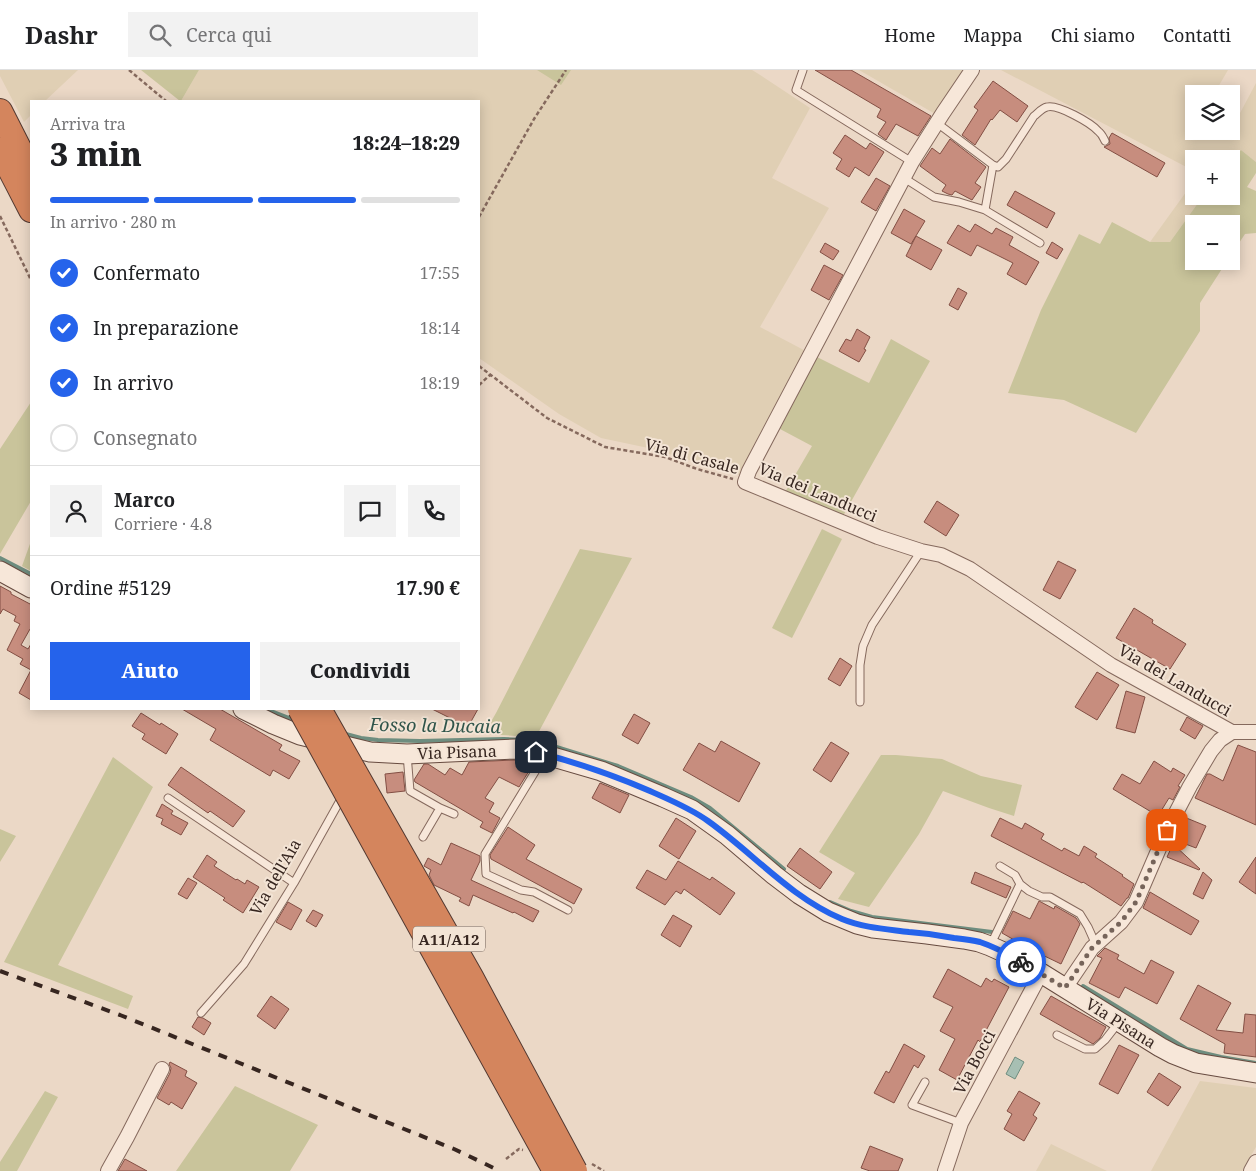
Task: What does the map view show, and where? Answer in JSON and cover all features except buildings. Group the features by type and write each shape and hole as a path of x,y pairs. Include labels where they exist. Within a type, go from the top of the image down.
{"highway":[{"path":"0,111 30,170"},
{"path":"0,150 30,208"},
{"name":"A11/A12","path":"301,710 554,1171"},
{"name":"A11/A12","path":"320,710 471,977 575,1171"}],"main road":[{"path":"0,571 30,587"},
{"name":"Via Pisana","path":"245,710 272,724 366,759 407,754 515,749 545,754 601,771 692,810 727,835 774,875 800,894 842,919 873,928 964,939 990,946 1041,973 1160,1047 1186,1060 1256,1074"}],"street":[{"name":"Via dei Landucci","path":"972,70 912,162 749,471 745,482 878,537 941,556 970,569 1111,665 1232,732"},
{"path":"1065,988 1096,945 1121,922 1136,902 1167,830 1211,751 1220,740 1232,732 1256,732"},
{"name":"Via Bocci","path":"945,1171 961,1123 1041,973"},
{"path":"108,1171 128,1137 162,1069"},
{"path":"1251,1171 1256,1162"}],"lane":[{"path":"803,70 796,90 912,162"},
{"path":"937,123 998,167 1006,159 1034,116 1046,107 1052,107 1075,115 1098,130 1105,141"},
{"path":"985,210 993,165"},
{"path":"904,178 934,197 985,210 1040,243"},
{"path":"860,702 860,665 863,646 872,625 921,551"},
{"path":"407,754 410,791 454,814"},
{"path":"545,754 485,854 486,874 521,890 534,892 568,910"},
{"name":"Via dell'Aia","path":"201,1013 244,964 294,883 333,811 366,759"},
{"path":"168,798 294,883"},
{"path":"423,837 440,808"},
{"path":"1000,866 1015,875 1020,884 1030,891 1042,897 1050,897 1080,914 1096,945"},
{"path":"990,946 1020,884"},
{"path":"1057,1035 1085,1049 1095,1049 1119,1022"},
{"path":"925,1082 912,1105 961,1123"}],"path":[{"path":"129,70 165,100"},
{"path":"480,215 534,119 566,70"},
{"path":"0,216 30,278"},
{"name":"Via di Casale","path":"480,367 547,418 605,447 665,457 697,470 745,482"},
{"path":"480,384 491,374"}],"shaded area":[{"path":"0,70 78,70 46,100 30,100 30,116 24,122 0,76"},
{"path":"141,70 199,70 182,100 179,100"},
{"path":"199,70 752,70 810,108 772,178 829,208 760,327 817,357 780,429 766,427 739,475 653,449 601,438 559,414 480,359 480,100 182,100"},
{"path":"537,70 571,70 561,85"},
{"path":"859,70 964,70 937,115"},
{"path":"1001,70 1228,70 1219,85 1185,85 1185,140 1240,140 1240,113 1256,83 1256,162 1241,150 1185,150 1185,166"},
{"path":"1240,151 1256,162 1256,173 1247,187 1256,191 1256,233 1245,234 1240,242 1240,215 1189,215 1197,205 1240,205"},
{"path":"1185,193 1185,205 1197,205 1189,215 1185,215 1185,221 1170,242 1150,242"},
{"path":"1185,221 1185,270 1221,270 1200,303 1200,331 1136,433 1064,400 1008,393 1041,310 1079,234 1100,244 1112,222 1150,242 1170,242"},
{"path":"891,339 930,361 843,516 784,494 812,446 780,429 817,357 869,383"},
{"path":"30,404 30,503 0,554 0,449"},
{"path":"822,529 842,539 792,638 772,628"},
{"path":"30,544 30,570 22,566"},
{"path":"580,549 632,558 536,737 484,734 496,713"},
{"path":"881,755 942,759 981,776 1022,785 1014,816 943,791 919,834 869,907 838,899 855,873 819,852"},
{"path":"113,757 153,787 58,965 133,996 128,1009 4,962"},
{"path":"0,829 16,836 0,862"},
{"path":"1015,1057 1024,1062 1015,1079 1006,1074"},
{"path":"1200,1081 1256,1088 1256,1147 1242,1171 1151,1171"},
{"path":"235,1086 318,1125 290,1171 176,1171"},
{"path":"45,1091 58,1097 17,1171 0,1171 0,1162"},
{"path":"1051,1144 1107,1171 1036,1171"}],"waterway":[{"name":"Fosso la Ducaia","path":"0,558 30,573"},
{"name":"Fosso la Ducaia","path":"269,710 297,721"},
{"name":"Fosso la Ducaia","path":"342,733 378,740 504,739 550,745 618,766 691,797 710,808 784,869"},
{"path":"830,902 872,917 992,932"},
{"path":"1023,951 1044,963"},
{"path":"1083,986 1187,1049 1256,1063"}],"railway":[{"path":"0,971 120,1015 454,1149 500,1171"}],"way so far":[{"path":"1021,962 1065,988 1092,948 1121,922 1136,902 1167,830"}],"route":[{"path":"536,752 601,771 692,810 727,835 774,875 816,906 842,919 873,928 979,942 1010,955 1021,962"}]}
